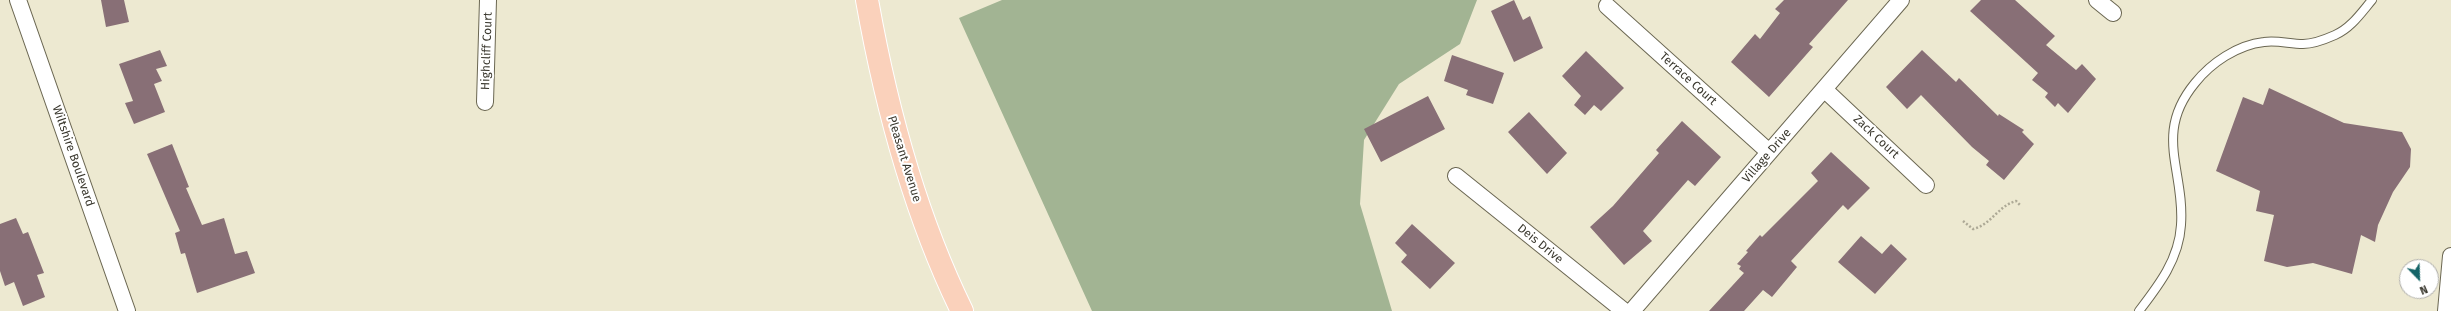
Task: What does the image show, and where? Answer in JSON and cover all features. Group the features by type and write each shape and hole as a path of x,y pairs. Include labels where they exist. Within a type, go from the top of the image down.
{"main road":[{"name":"Pleasant Avenue","path":"867,0 887,102 914,197 962,311"}],"street":[{"name":"Wiltshire Boulevard","path":"18,0 127,311"},
{"name":"Highcliff Court","path":"485,102 488,0"},
{"name":"Village Drive","path":"1632,311 1769,152 1825,90 1901,0"},
{"path":"2097,0 2113,13"},
{"name":"Terrace Court","path":"1607,6 1769,152"},
{"name":"Zack Court","path":"1825,90 1926,185"},
{"name":"Deis Drive","path":"1456,176 1624,311"},
{"path":"2446,311 2451,256"}],"lane":[{"path":"2139,311 2166,275 2177,248 2181,226 2181,198 2172,136 2177,110 2195,83 2214,63 2238,49 2263,42 2304,44 2336,35 2354,21 2372,0"}],"path":[{"path":"1963,221 1973,229 1981,227 2007,204 2016,201 2021,206"}],"green space":[{"path":"1002,0 1477,0 1460,44 1399,84 1364,140 1360,204 1392,311 1092,311 959,18"}],"building":[{"path":"101,0 124,0 129,22 106,27"},
{"path":"1514,0 1523,20 1530,16 1543,48 1514,62 1491,11"},
{"path":"1784,0 1848,0 1809,44 1813,47 1769,97 1731,62 1755,34 1760,39 1780,13 1775,9"},
{"path":"1981,0 2015,0 2055,36 2046,45 2076,70 2082,64 2096,79 2068,113 2058,103 2055,107 2045,97 2048,93 2032,80 2038,73 1970,11"},
{"path":"160,50 167,66 156,69 162,81 154,84 165,112 134,124 125,103 133,101 119,64"},
{"path":"1922,50 1956,82 1959,78 1998,116 1999,114 2024,130 2022,132 2034,144 2004,180 1986,165 1989,161 1972,147 1921,95 1907,109 1886,87"},
{"path":"1586,51 1624,88 1601,111 1594,105 1585,115 1574,105 1581,96 1562,76"},
{"path":"1452,55 1504,73 1493,104 1466,95 1468,90 1444,81"},
{"path":"2269,88 2344,123 2402,132 2411,149 2410,167 2393,192 2378,225 2375,242 2361,235 2352,274 2313,263 2287,267 2264,261 2274,215 2256,211 2260,191 2216,171 2243,97 2263,105"},
{"path":"1428,96 1445,129 1381,162 1364,129"},
{"path":"1529,112 1567,153 1547,174 1508,132"},
{"path":"1682,121 1721,157 1695,186 1688,180 1643,231 1652,241 1624,265 1590,227 1613,206 1659,153 1656,150"},
{"path":"172,144 189,187 186,188 202,225 224,218 235,254 247,251 255,273 197,293 185,253 181,254 175,233 180,231 147,154"},
{"path":"1831,152 1870,188 1848,210 1843,205 1791,261 1797,267 1772,297 1763,290 1744,311 1709,311 1744,273 1739,269 1741,266 1737,264 1748,252 1746,251 1760,235 1762,237 1818,181 1811,173"},
{"path":"16,218 23,234 28,232 44,273 37,275 45,297 23,306 14,282 5,286 0,271 0,224"},
{"path":"1412,224 1455,263 1430,289 1401,262 1407,255 1395,243"},
{"path":"1861,236 1882,254 1891,244 1907,259 1875,294 1838,262"}]}
